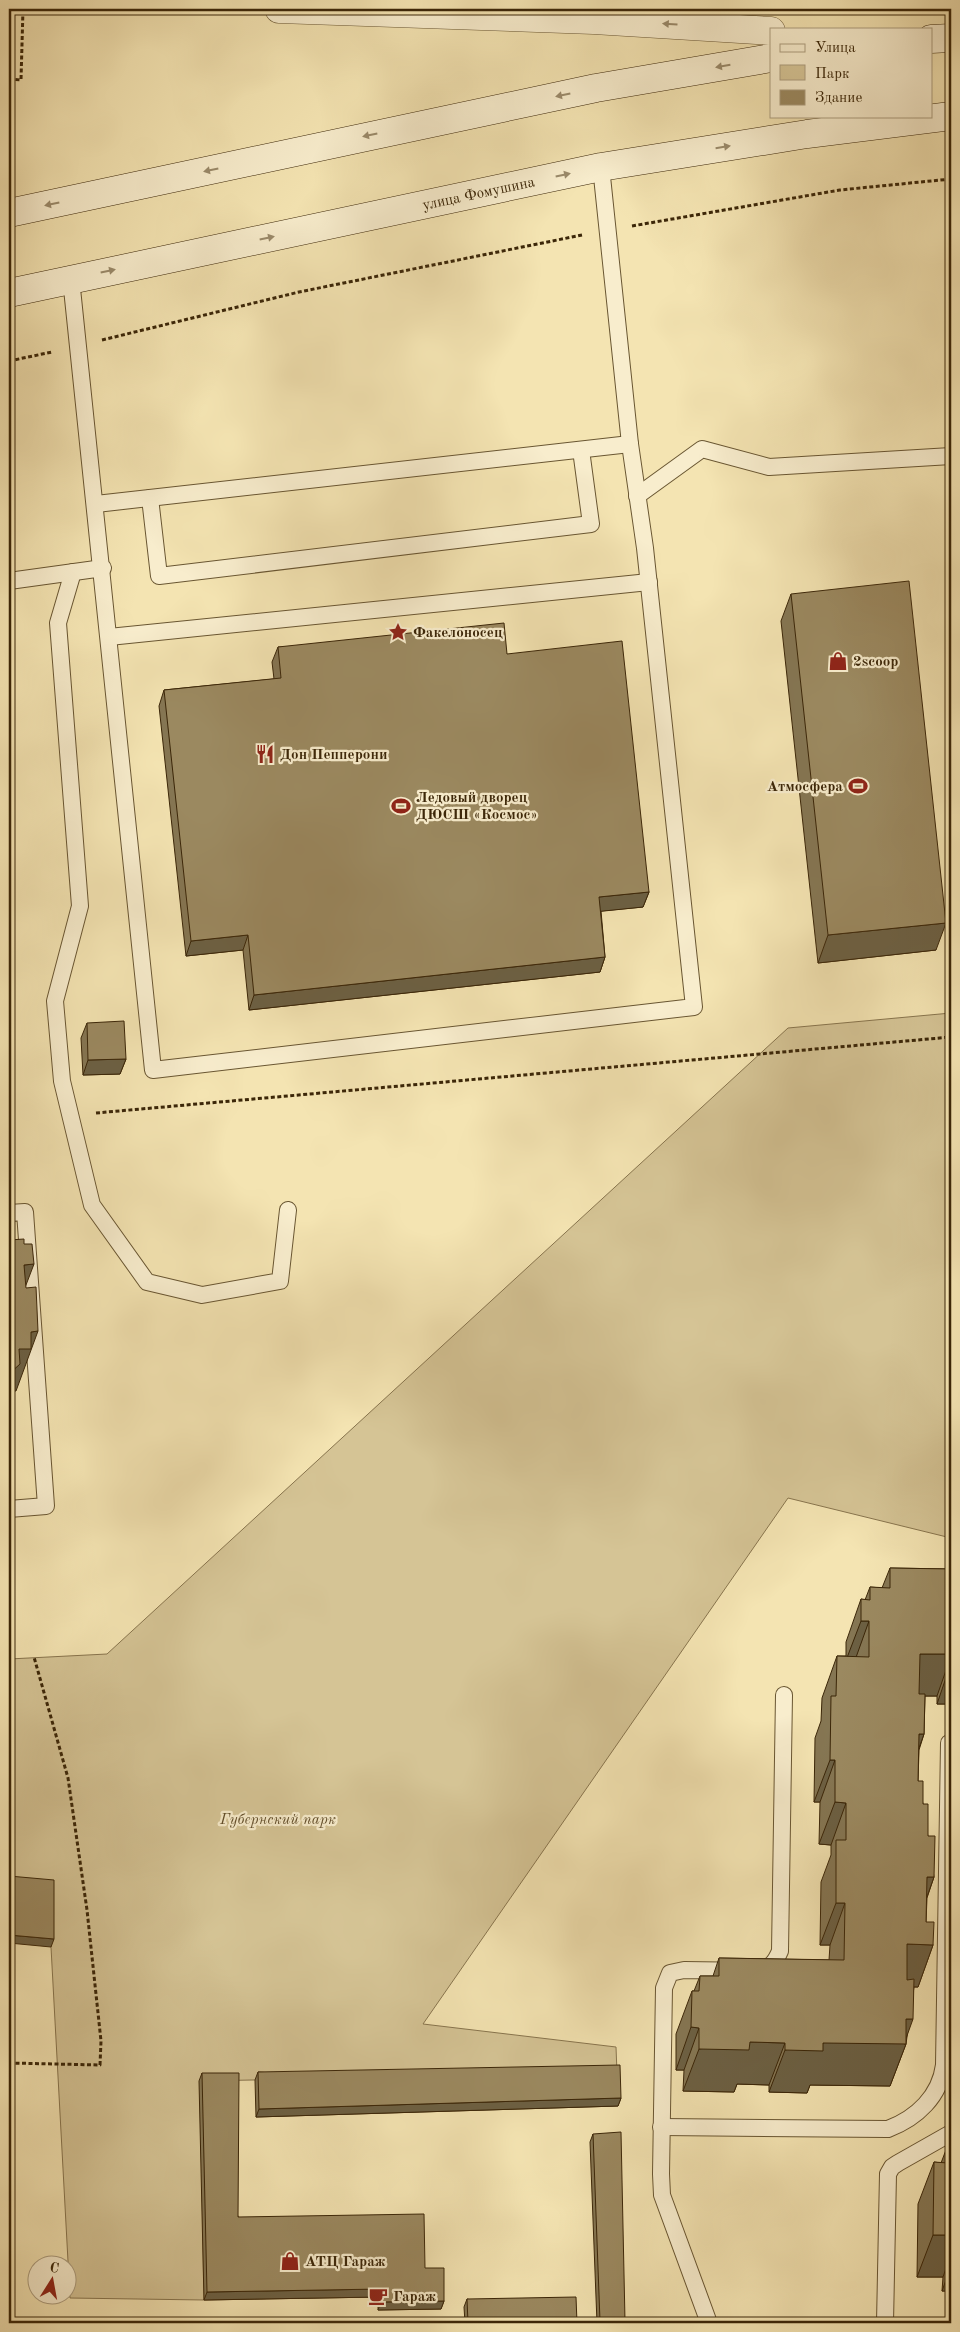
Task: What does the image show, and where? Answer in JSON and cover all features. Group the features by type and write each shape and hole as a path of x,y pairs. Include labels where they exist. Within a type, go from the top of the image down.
{"main road":[{"path":"279,9 594,20 770,31"},
{"path":"932,40 951,38"},
{"path":"9,213 596,88 770,58"},
{"name":"улица Фомушина","path":"9,293 601,167 807,134 951,116"}],"lane":[{"path":"72,279 77,347 96,504 154,1070 694,1008 649,582 630,444 601,167"},
{"path":"96,504 630,444"},
{"path":"637,496 702,449 769,467 951,456"},
{"path":"150,498 159,576 591,524 581,450"},
{"path":"9,581 102,568"},
{"path":"73,572 58,623 80,906 55,1001 62,1081 92,1205 147,1282 202,1295 280,1281 288,1210"},
{"path":"109,637 649,582"},
{"path":"9,1213 25,1212 46,1506 9,1509"},
{"path":"709,2323 662,2196 664,1988 670,1973 684,1970 758,1970 769,1967 776,1960 780,1951 784,1695"},
{"path":"662,2127 888,2129 903,2123 932,2098 942,2078 944,2065 949,1743"},
{"path":"885,2323 888,2174 892,2167 898,2163 951,2133"}],"path":[{"path":"9,79 20,80 23,9"},
{"path":"9,361 77,347 299,292 607,230 840,190 951,179"},
{"path":"71,1116 951,1037"},
{"path":"9,2063 100,2065 102,2042 88,1910 68,1778 34,1657"}],"green space":[{"name":"Губернский парк","path":"951,1013 951,1538 788,1498 423,2024 616,2047 617,2073 200,2081 204,2300 78,2298 78,2254 68,2254 51,1947 52,1889 9,1884 9,1659 107,1654 788,1028"}],"building":[{"name":"Атмосфера","path":"909,581 946,923 828,935 791,594"},
{"name":"Ледовый дворец ДЮСШ «Космос»","path":"504,623 507,654 622,641 649,892 599,897 605,957 254,995 248,935 191,941 164,690 281,678 278,647"},
{"path":"124,1021 126,1059 88,1060 87,1023"},
{"path":"24,1239 24,1244 32,1244 34,1264 24,1265 26,1288 36,1287 38,1331 31,1332 31,1349 19,1349 20,1364 9,1374 9,1240"},
{"path":"890,1568 951,1569 951,1654 920,1654 919,1694 925,1694 924,1734 919,1734 918,1781 923,1781 923,1804 928,1804 928,1836 935,1836 934,1877 927,1877 926,1922 934,1922 933,1945 907,1944 907,1980 914,1979 913,2019 906,2019 906,2044 823,2043 823,2051 785,2050 785,2043 750,2042 749,2050 699,2049 699,2028 691,2027 692,1991 699,1991 700,1976 719,1976 719,1958 844,1960 845,1903 836,1903 836,1840 846,1840 846,1803 835,1802 835,1760 830,1760 831,1696 836,1696 837,1656 869,1657 869,1621 861,1621 861,1599 870,1600 870,1587 890,1588"},
{"path":"9,1876 54,1880 54,1939 9,1935"},
{"path":"620,2065 621,2098 259,2109 258,2072"},
{"path":"202,2073 239,2073 238,2217 424,2214 425,2268 444,2268 444,2301 381,2302 381,2289 207,2292"},
{"path":"621,2132 625,2321 600,2321 593,2134"},
{"path":"949,2142 951,2142 951,2235 933,2235 934,2162 948,2163"},
{"path":"576,2297 577,2323 468,2323 467,2299"}],"place":[{"name":"Факелоносец","path":"398,632"},
{"name":"2scoop","path":"838,661"},
{"name":"Дон Пепперони","path":"265,754"},
{"name":"Атмосфера","path":"858,786"},
{"name":"Ледовый дворец ДЮСШ «Космос»","path":"401,806"},
{"name":"АТЦ Гараж","path":"290,2261"},
{"name":"Гараж","path":"378,2296"}]}
